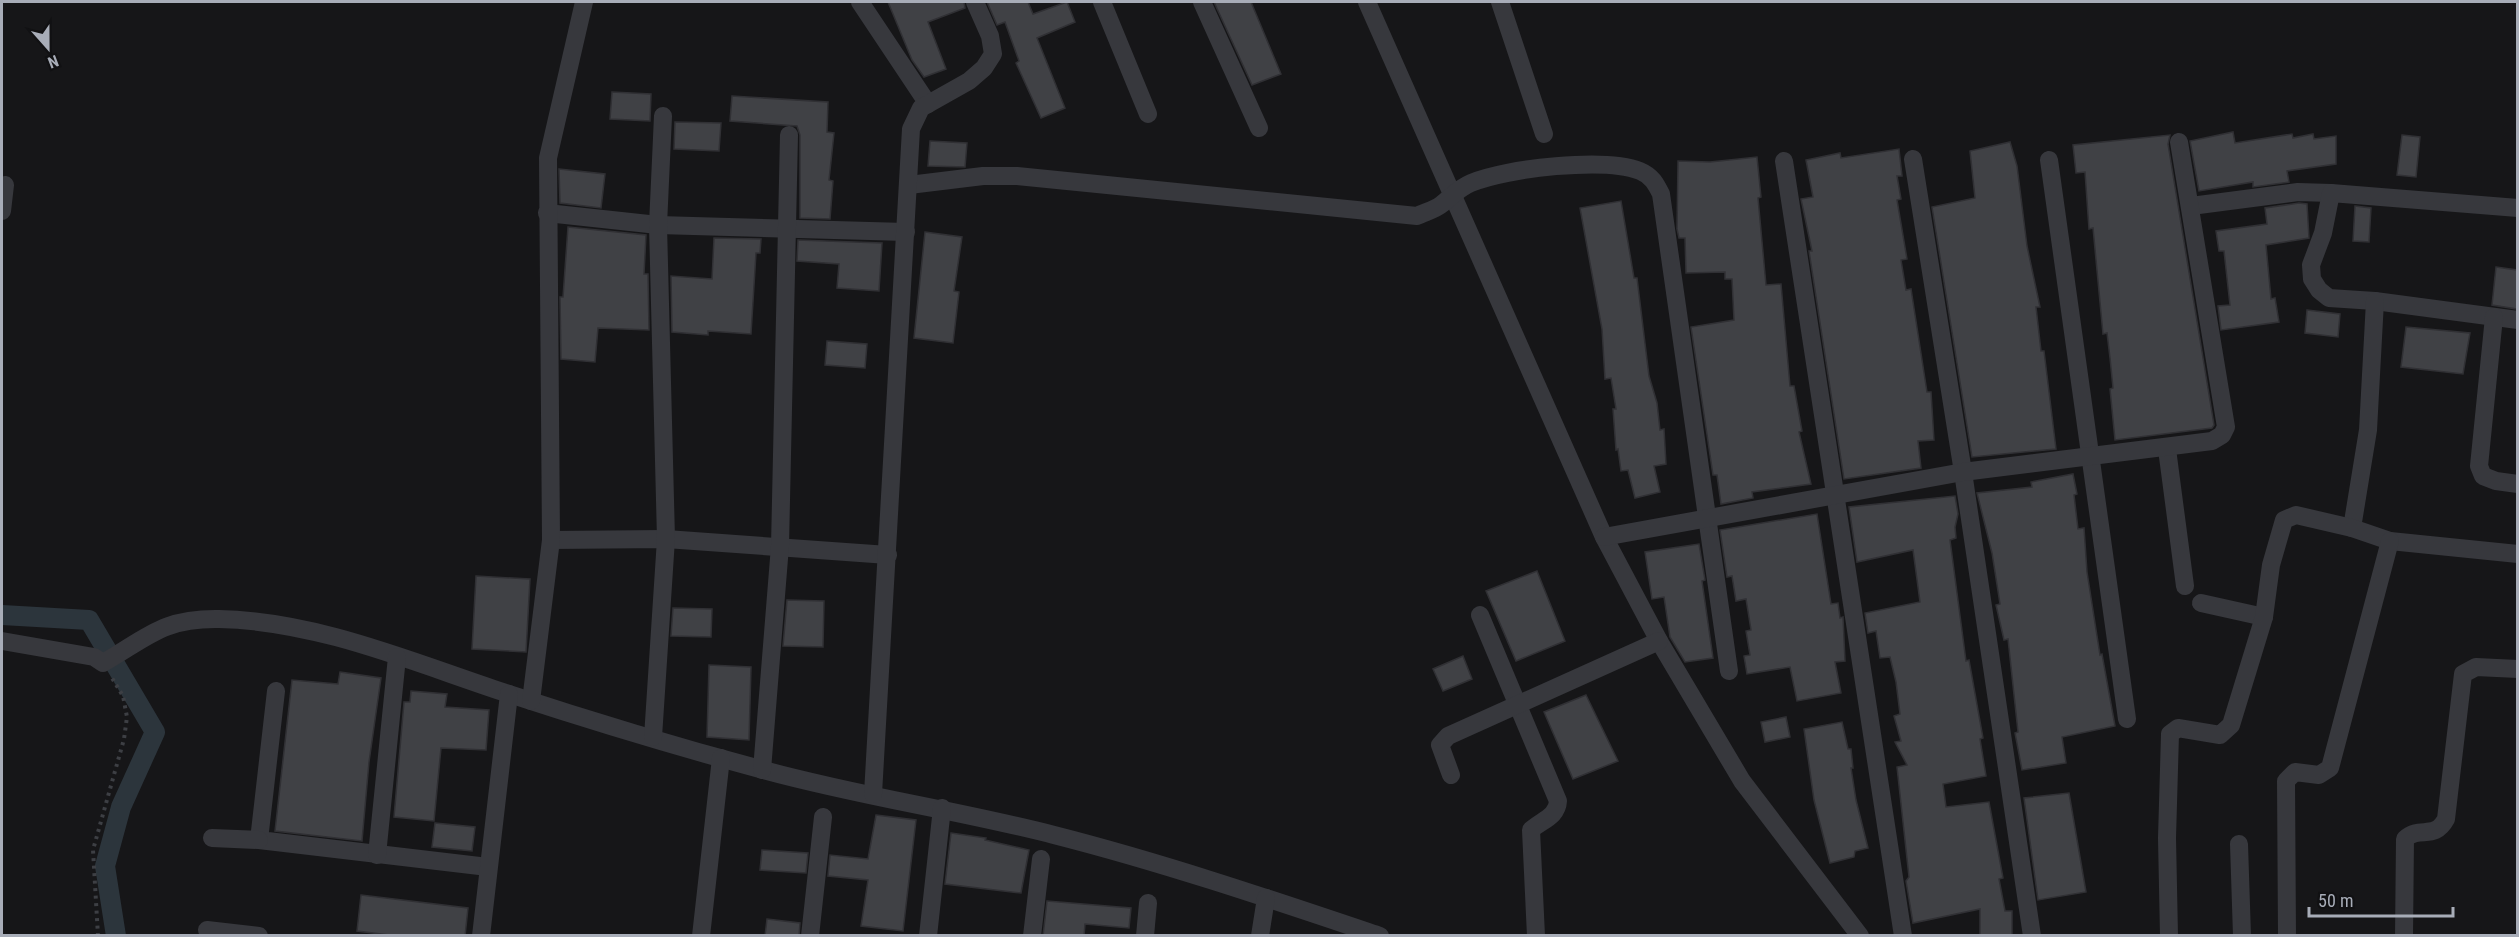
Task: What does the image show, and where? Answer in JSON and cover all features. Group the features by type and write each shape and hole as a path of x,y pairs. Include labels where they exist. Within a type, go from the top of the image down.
{"street":[{"path":"531,700 551,540 548,158 584,2"},
{"path":"860,2 928,104"},
{"path":"873,794 911,129 921,108 969,81 984,68 993,54 990,36 975,2"},
{"path":"1102,2 1148,114"},
{"path":"1202,2 1259,128"},
{"path":"1367,2 1604,537 1659,641 1742,781 1860,936"},
{"path":"1500,2 1544,134"},
{"path":"653,737 666,539 658,225 663,116"},
{"path":"762,770 780,546 789,135"},
{"path":"1604,537 1964,472 2166,448 2212,441 2222,435 2226,427 2179,142"},
{"path":"1912,159 1964,472 2032,936"},
{"path":"2049,160 2127,719"},
{"path":"1784,161 1903,936"},
{"path":"909,185 983,176 1017,176 1417,216 1440,206 1453,192 1471,183 1502,174 1593,165 1641,171 1654,180 1661,194 1729,671"},
{"path":"2,211 5,185"},
{"path":"2191,206 2298,192 2517,208"},
{"path":"2331,193 2323,233 2311,265 2312,279 2319,290 2329,298 2375,301 2517,320"},
{"path":"547,213 658,225 906,232"},
{"path":"2352,528 2368,430 2375,301"},
{"path":"2494,317 2479,466 2483,476 2496,481 2517,484"},
{"path":"2166,448 2185,586"},
{"path":"2169,936 2167,838 2170,734 2178,728 2220,735 2231,725 2265,617 2271,565 2284,520 2296,515 2352,528 2390,541 2517,554"},
{"path":"551,540 666,539 888,555"},
{"path":"2287,936 2286,781 2295,772 2319,775 2330,768 2390,541"},
{"path":"2201,603 2265,617"},
{"path":"1480,615 1520,705 1558,801 1557,808 1550,817 1531,830 1536,936"},
{"path":"2,641 94,657 103,663 134,646 146,634 164,626 195,619 222,619 302,630 398,657 509,694 762,770 1057,835 1266,898 1380,936"},
{"path":"1451,775 1440,746 1443,740 1659,641"},
{"path":"377,855 398,657"},
{"path":"2404,936 2405,839 2415,833 2434,832 2441,828 2446,819 2463,674 2476,667 2517,669"},
{"path":"259,840 276,691"},
{"path":"481,936 509,694"},
{"path":"701,936 721,758"},
{"path":"928,936 942,808"},
{"path":"810,936 823,817"},
{"path":"212,838 259,840 488,867"},
{"path":"2239,844 2241,936"},
{"path":"1032,936 1041,859"},
{"path":"1260,936 1266,898"},
{"path":"1145,936 1148,903"},
{"path":"207,930 253,935"}],"path":[{"path":"98,936 93,850 124,739 127,717 123,696 103,663"}],"building":[{"path":"888,2 964,2 965,8 928,22 946,69 924,77 912,60"},
{"path":"987,2 1028,2 1033,14 1067,2 1075,22 1037,38 1065,108 1041,118 1016,63 1019,61 1005,22 997,25"},
{"path":"1214,2 1251,2 1281,74 1252,85"},
{"path":"612,92 651,94 650,121 610,119"},
{"path":"732,96 828,102 827,132 834,133 829,180 833,181 830,219 800,218 800,135 797,126 730,121"},
{"path":"675,122 721,123 719,151 674,149"},
{"path":"2233,132 2235,143 2292,134 2293,138 2313,134 2314,139 2336,136 2336,164 2287,171 2289,182 2253,187 2253,182 2199,191 2190,141"},
{"path":"2170,135 2168,144 2214,425 2212,428 2115,440 2110,389 2113,388 2110,358 2107,333 2103,334 2093,228 2089,229 2085,172 2076,173 2073,145"},
{"path":"2402,135 2420,137 2416,177 2397,175"},
{"path":"930,141 967,143 965,167 928,166"},
{"path":"2010,142 2017,166 2027,246 2040,307 2036,307 2056,449 1972,457 1932,207 1975,198 1970,151"},
{"path":"1899,149 1902,176 1897,176 1901,199 1897,200 1907,259 1901,260 1906,290 1911,289 1927,392 1931,392 1934,440 1918,441 1921,468 1844,479 1809,251 1812,251 1801,199 1813,197 1806,160 1840,153 1841,158"},
{"path":"1757,157 1761,197 1758,198 1766,285 1781,284 1790,386 1794,386 1802,431 1799,432 1811,484 1752,492 1753,498 1721,504 1717,475 1713,475 1691,327 1734,320 1732,279 1725,279 1725,272 1686,273 1685,238 1679,238 1677,229 1678,161 1710,162"},
{"path":"559,169 605,174 601,208 560,203"},
{"path":"1621,201 1634,278 1637,278 1649,376 1657,403 1660,430 1664,429 1666,464 1654,466 1660,492 1635,498 1628,470 1621,471 1618,449 1616,450 1613,409 1616,409 1611,378 1605,379 1602,329 1580,208"},
{"path":"2307,204 2309,238 2266,245 2271,299 2275,298 2279,322 2221,330 2218,306 2230,305 2224,251 2219,251 2216,231 2267,224 2265,208"},
{"path":"2355,206 2371,208 2369,242 2353,241"},
{"path":"568,227 646,235 644,274 648,274 649,330 598,328 595,362 561,359 560,297 563,297"},
{"path":"925,232 962,237 954,291 959,292 953,343 914,338"},
{"path":"714,238 761,239 760,253 756,253 751,334 708,331 708,335 672,332 671,276 712,279"},
{"path":"798,240 882,243 879,291 837,288 839,264 797,261"},
{"path":"2496,267 2517,270 2517,309 2492,305"},
{"path":"2307,310 2340,314 2338,337 2305,333"},
{"path":"2406,327 2470,333 2463,374 2401,367"},
{"path":"827,341 867,344 865,368 825,365"},
{"path":"2073,474 2077,494 2074,495 2078,529 2084,528 2087,572 2100,655 2102,654 2115,726 2062,737 2066,763 2022,770 2015,733 2018,732 2008,639 2004,640 1996,605 2000,604 1992,553 1977,493 2032,487 2031,482"},
{"path":"1955,496 1958,514 1955,527 1956,538 1950,540 1966,661 1969,660 1983,738 1980,739 1986,776 1943,784 1946,807 1989,802 2003,878 1999,879 2005,911 2012,911 2012,936 1980,936 1980,909 1913,923 1906,881 1909,877 1897,767 1907,765 1895,742 1901,741 1894,716 1900,714 1896,682 1890,657 1880,658 1876,631 1868,633 1865,613 1920,602 1913,550 1857,562 1849,507"},
{"path":"1817,514 1831,604 1838,603 1840,618 1843,617 1845,661 1835,662 1841,693 1797,701 1790,667 1747,674 1744,656 1750,655 1746,631 1751,630 1746,599 1736,601 1732,576 1727,577 1720,530"},
{"path":"1699,544 1713,658 1685,662 1670,637 1664,597 1652,599 1645,552"},
{"path":"1537,571 1565,641 1516,661 1486,591"},
{"path":"476,576 530,579 526,652 472,649"},
{"path":"787,600 824,601 823,647 783,646"},
{"path":"673,608 712,609 711,637 671,636"},
{"path":"1463,656 1472,679 1443,691 1433,669"},
{"path":"709,665 751,667 749,740 707,737"},
{"path":"340,672 381,678 369,762 362,841 275,831 292,680 338,684"},
{"path":"411,691 447,694 445,707 489,710 486,750 441,748 434,821 394,817 404,702 410,702"},
{"path":"1586,695 1618,761 1573,779 1544,712"},
{"path":"1786,717 1790,737 1765,742 1761,722"},
{"path":"1842,722 1848,749 1851,749 1853,768 1851,768 1856,800 1868,848 1855,851 1854,857 1830,863 1814,800 1804,729"},
{"path":"2069,793 2086,892 2038,900 2024,798"},
{"path":"876,815 916,820 903,931 861,926 868,880 828,876 830,855 868,859"},
{"path":"435,823 475,827 472,851 432,847"},
{"path":"951,833 986,838 985,840 1029,850 1021,893 945,884"},
{"path":"762,850 808,853 806,873 760,870"},
{"path":"361,895 468,908 465,936 397,936 357,931"},
{"path":"1047,901 1131,908 1129,928 1085,924 1084,936 1043,936"},
{"path":"767,919 800,923 799,936 765,936"}],"waterway":[{"path":"2,615 89,620 155,732 121,807 105,866 116,936"}]}
